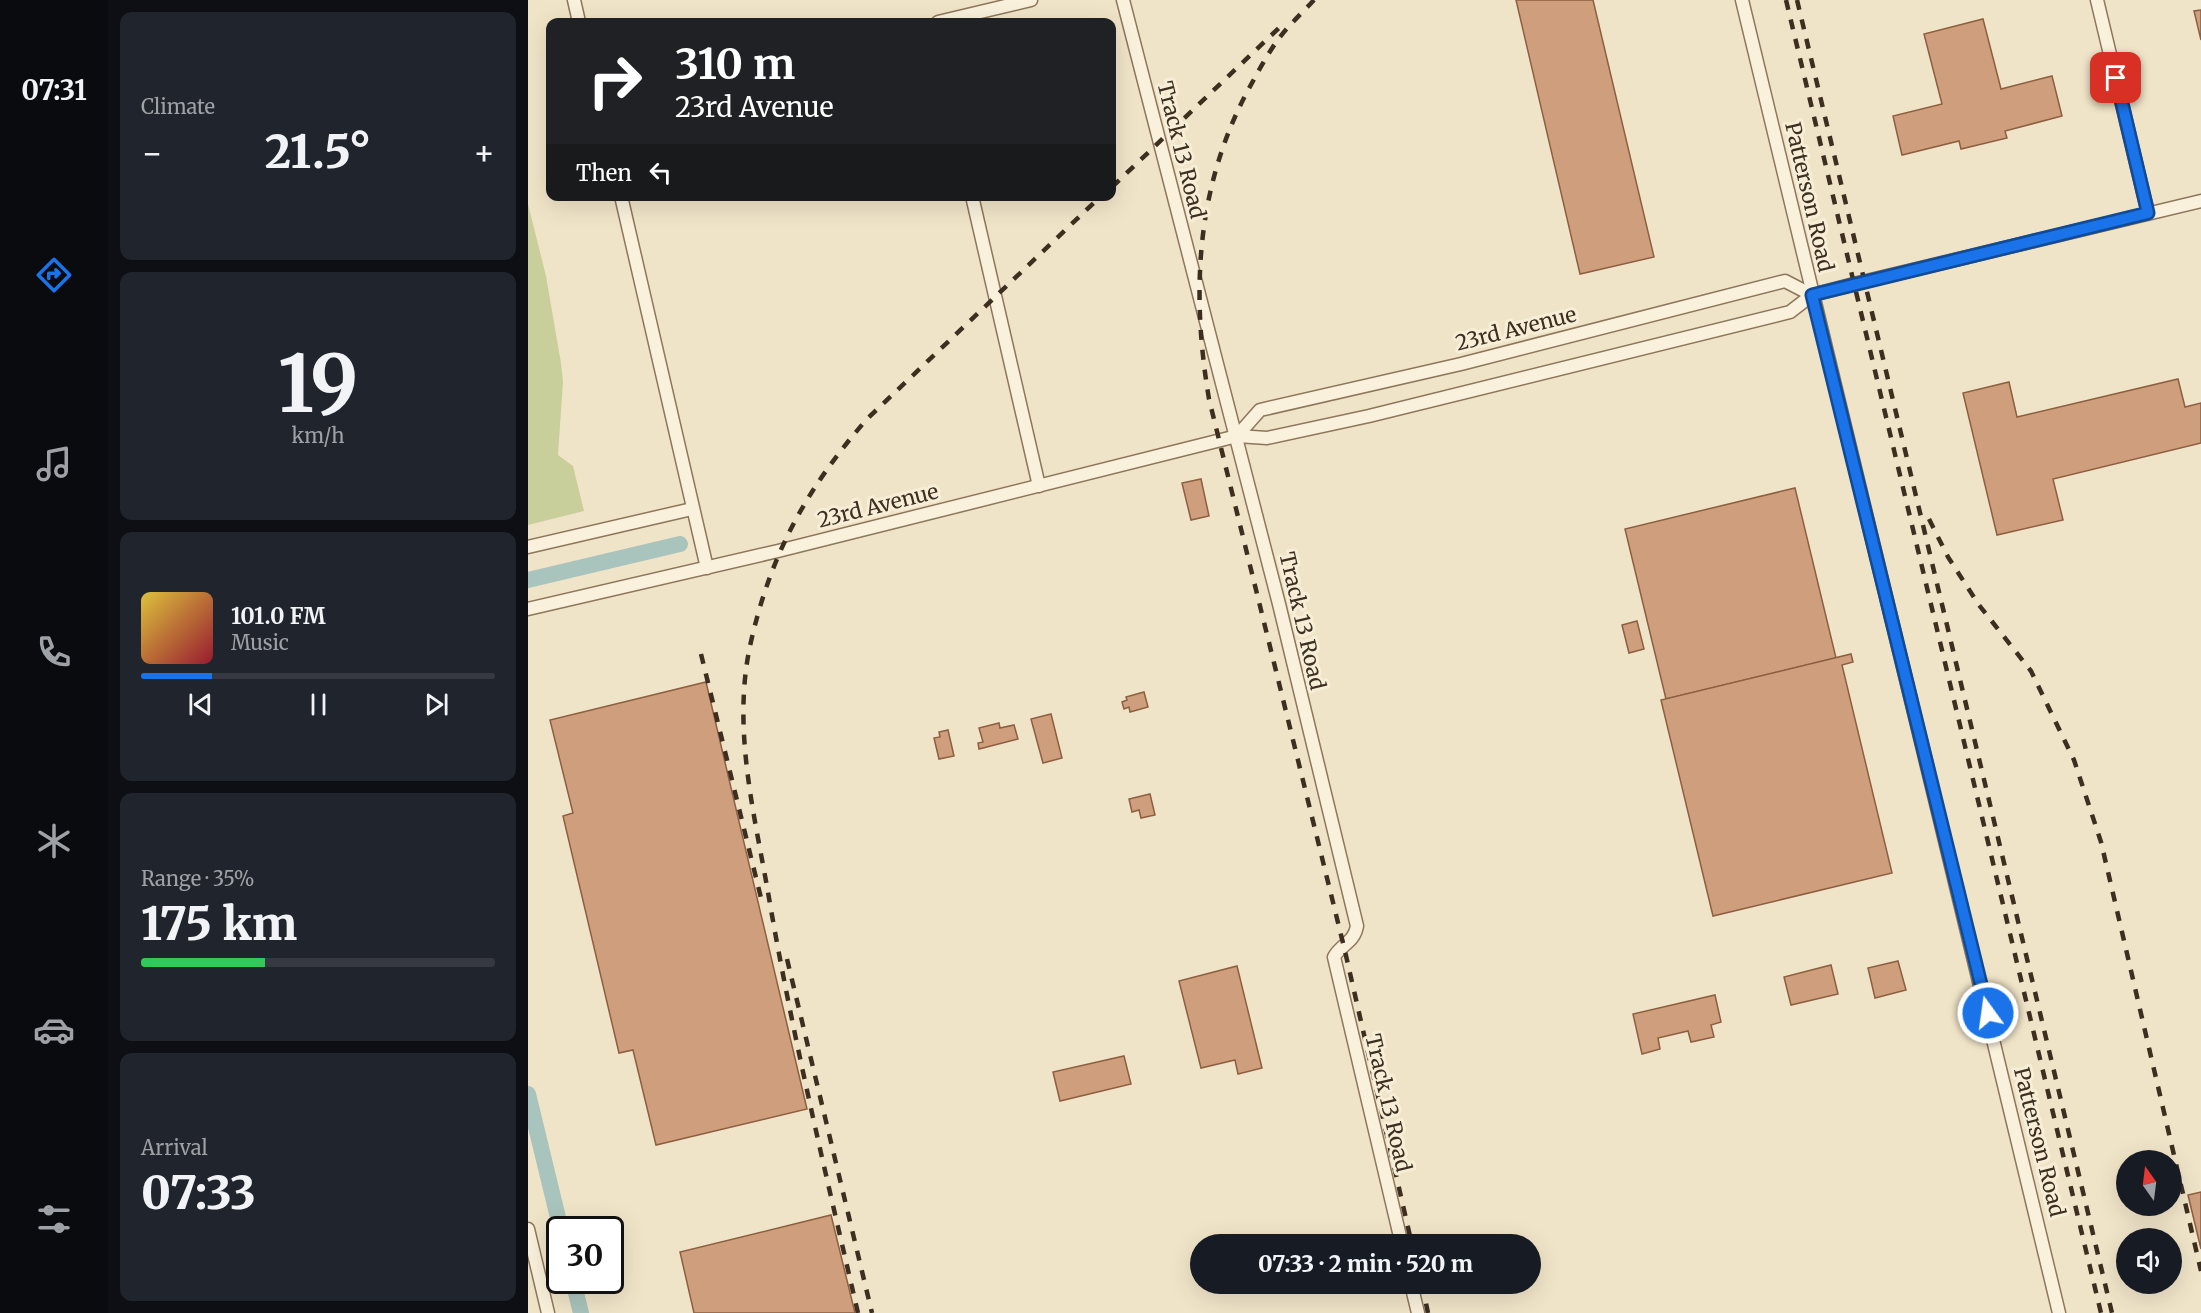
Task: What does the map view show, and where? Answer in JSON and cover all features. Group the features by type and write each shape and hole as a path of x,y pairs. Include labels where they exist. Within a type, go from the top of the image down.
{"street":[{"path":"574,0 578,18"},
{"path":"955,18 1031,0"},
{"name":"Track 13 Road","path":"1123,0 1237,436 1357,926 1350,942 1334,957 1399,1234"},
{"name":"Patterson Road","path":"1742,0 2059,1313"},
{"path":"2097,0 2148,213"},
{"path":"622,201 707,568"},
{"path":"973,201 1039,486"},
{"name":"23rd Avenue","path":"528,609 707,568 1237,436 1267,438 1381,413 1790,312 1812,295 2201,201"},
{"name":"23rd Avenue","path":"1237,436 1260,410 1461,364 1785,280 1812,295"},
{"path":"528,547 692,509"},
{"path":"528,1229 548,1313"},
{"path":"1413,1294 1418,1313"}],"green space":[{"path":"528,204 546,276 561,363 563,382 558,455 573,466 584,511 528,525"}],"building":[{"path":"1516,0 1593,0 1654,257 1580,274"},
{"path":"2201,10 2201,40 2194,11"},
{"path":"1983,19 2001,89 2052,76 2062,116 2005,131 2007,138 1961,149 1959,141 1902,155 1893,116 1942,104 1924,34"},
{"path":"2178,379 2185,407 2201,403 2201,443 2053,479 2063,520 1997,535 1963,393 2009,382 2017,417"},
{"path":"1201,479 1209,516 1191,520 1182,483"},
{"path":"1795,488 1836,658 1666,699 1625,529"},
{"path":"1637,621 1644,649 1629,653 1622,625"},
{"path":"1851,654 1853,662 1842,665 1892,873 1713,916 1661,700"},
{"path":"706,682 807,1109 656,1145 633,1050 619,1053 563,816 573,813 550,720"},
{"path":"1144,692 1148,707 1130,712 1129,707 1124,709 1122,702 1127,700 1126,697"},
{"path":"1051,714 1062,758 1043,763 1031,719"},
{"path":"999,723 1000,728 1014,725 1018,739 979,749 978,743 983,742 979,728"},
{"path":"948,730 954,756 939,759 934,738 940,737 939,732"},
{"path":"1150,794 1155,815 1141,818 1139,810 1132,812 1129,799"},
{"path":"1898,961 1906,990 1875,998 1868,968"},
{"path":"1831,965 1838,994 1791,1005 1784,977"},
{"path":"1237,966 1262,1068 1238,1074 1235,1060 1201,1068 1179,981"},
{"path":"1715,995 1721,1022 1711,1025 1714,1037 1691,1042 1688,1031 1658,1038 1660,1049 1642,1054 1633,1014"},
{"path":"1124,1056 1131,1084 1060,1101 1053,1072"},
{"path":"2201,1192 2201,1249 2188,1195"},
{"path":"831,1215 855,1313 694,1313 680,1252"}],"waterway":[{"path":"528,580 680,544"},
{"path":"528,1094 558,1216"},
{"path":"576,1294 581,1313"}],"railway":[{"path":"1314,0 1284,32 1271,50 1247,92 1230,129 1217,166 1202,242 1200,320 1203,359 1209,399 1344,947 1409,1234"},
{"path":"1786,0 2101,1313"},
{"path":"1797,0 2112,1313"},
{"path":"1116,183 1281,26"},
{"path":"858,1313 799,1054 752,805 747,773 743,710 750,646 768,582 793,525 808,498 845,445 867,419 1096,201"},
{"path":"1929,519 1948,557 1979,605 2031,671 2074,760 2101,842 2201,1271"},
{"path":"701,654 761,898"},
{"path":"787,959 872,1313"},
{"path":"1424,1294 1428,1313"}],"route":[{"path":"1988,1013 1812,295 2148,213 2116,78"}]}
